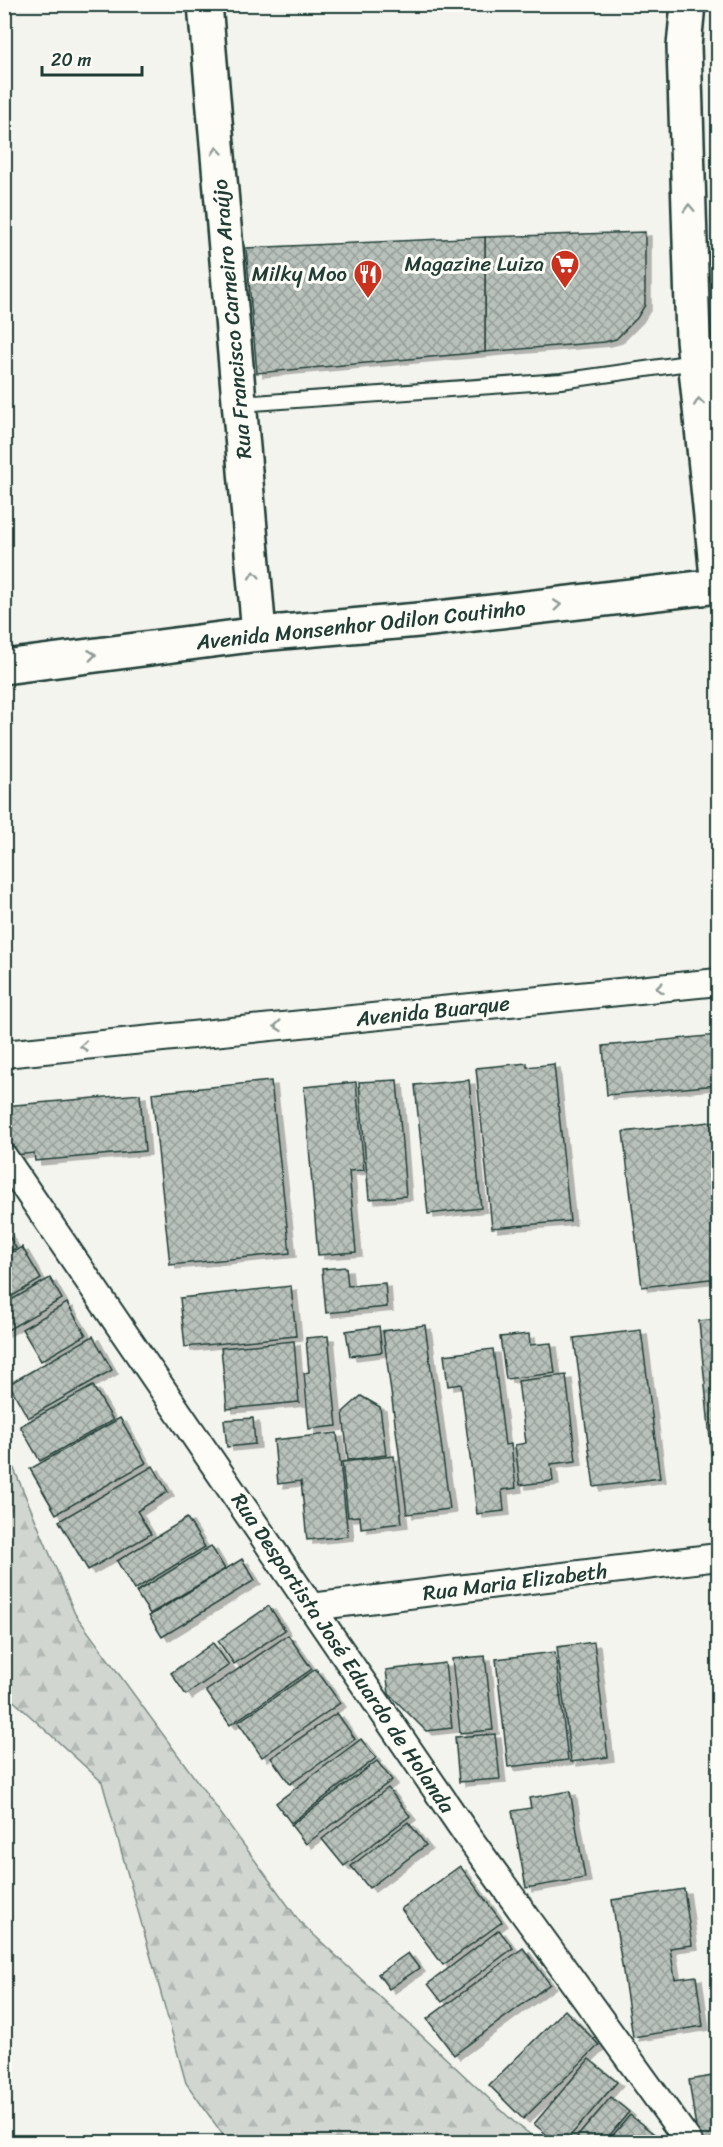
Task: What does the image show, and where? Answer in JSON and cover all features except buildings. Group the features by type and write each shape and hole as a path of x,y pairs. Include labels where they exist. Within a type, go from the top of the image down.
{"main road":[{"name":"Rua Francisco Carneiro Araújo","path":"205,4 259,634"},
{"path":"688,4 684,46 695,362 718,594"},
{"name":"Avenida Monsenhor Odilon Coutinho","path":"14,664 259,634 430,619 718,586"}],"street":[{"name":"Avenida Buarque","path":"4,1054 718,982"},
{"name":"Rua Desportista José Eduardo de Holanda","path":"4,1158 468,1835 689,2142"},
{"name":"Rua Maria Elizabeth","path":"311,1607 718,1557"}],"lane":[{"path":"239,404 561,381 695,362"}],"green space":[{"path":"4,1445 75,1614 300,1922 514,2122 540,2142 228,2142 186,2083 102,1782 5,1693"}],"place":[{"name":"Magazine Luiza","path":"565,290"},
{"name":"Milky Moo","path":"368,300"}]}
